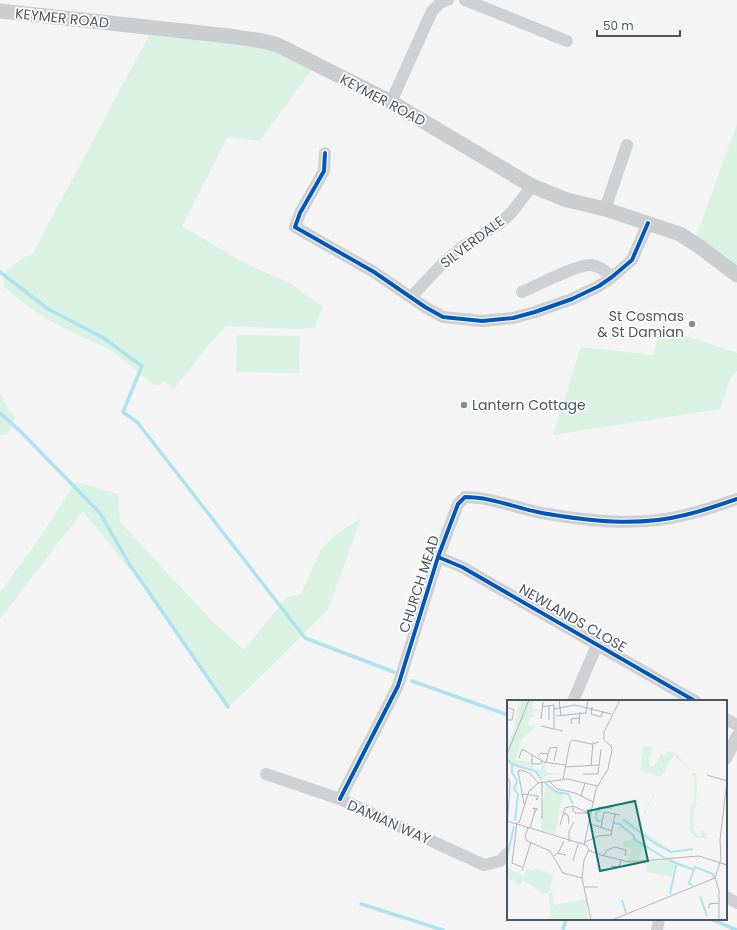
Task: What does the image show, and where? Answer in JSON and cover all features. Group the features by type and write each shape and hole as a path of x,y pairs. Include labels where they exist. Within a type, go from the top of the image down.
{"main road":[{"name":"KEYMER ROAD","path":"0,11 263,41 278,45 391,102 532,186 566,200 605,209 680,234 737,274"}],"street":[{"path":"391,102 432,11 440,3 448,0"},
{"path":"465,0 567,41"},
{"path":"605,209 627,145"},
{"path":"325,153 324,171 300,213 295,227 357,262 425,307 443,316 482,321 513,318 572,299 599,286 632,260 648,223"},
{"name":"SILVERDALE","path":"411,297 443,263 462,247 489,231 505,218 532,186"},
{"path":"522,292 578,267 591,265 603,268 612,277"},
{"name":"CHURCH MEAD","path":"340,799 398,686 438,557 458,504 465,497 476,497 541,513 596,521 618,522 654,521 684,516 737,499"},
{"name":"NEWLANDS CLOSE","path":"438,557 462,567 693,700"},
{"path":"573,700 597,645"},
{"path":"727,720 737,725"},
{"path":"727,757 737,736"},
{"path":"727,759 737,763"},
{"name":"DAMIAN WAY","path":"266,774 340,799 484,865 500,861 507,854"},
{"path":"656,930 659,920"}],"green space":[{"path":"153,28 229,36 315,65 260,141 227,137 182,226 248,265 290,283 323,307 314,327 300,329 226,326 210,343 174,389 164,381 157,386 113,352 43,317 3,286 6,270 25,257 32,255"},
{"path":"737,124 737,267 695,239"},
{"path":"661,329 672,331 737,353 737,371 731,377 720,409 553,435 581,347 653,355"},
{"path":"237,335 300,336 299,373 236,372"},
{"path":"0,392 8,410 15,417 8,434 0,435"},
{"path":"76,482 118,494 120,522 215,624 244,650 287,597 301,594 321,549 335,535 361,518 328,610 228,707 151,596 83,511 0,619 0,592 32,549"}],"waterway":[{"path":"0,272 48,309 102,337 142,366 123,412 138,423 305,638 394,672"},
{"path":"0,413 20,431 100,513 130,565 228,707"},
{"path":"412,681 507,715"},
{"path":"361,904 443,930"},
{"path":"563,930 566,920"},
{"path":"712,920 737,930"}],"cycle path":[{"path":"325,153 324,171 300,213 295,227 374,272 425,307 443,317 482,321 513,318 572,299 599,286 632,260 648,223"},
{"path":"340,799 398,686 438,557 458,504 465,497 475,497 559,516 613,522 667,519 711,508 737,499"},
{"path":"438,557 462,567 693,700"}],"place":[{"name":"St Cosmas & St Damian","path":"692,324"},
{"name":"Lantern Cottage","path":"464,405"}]}
